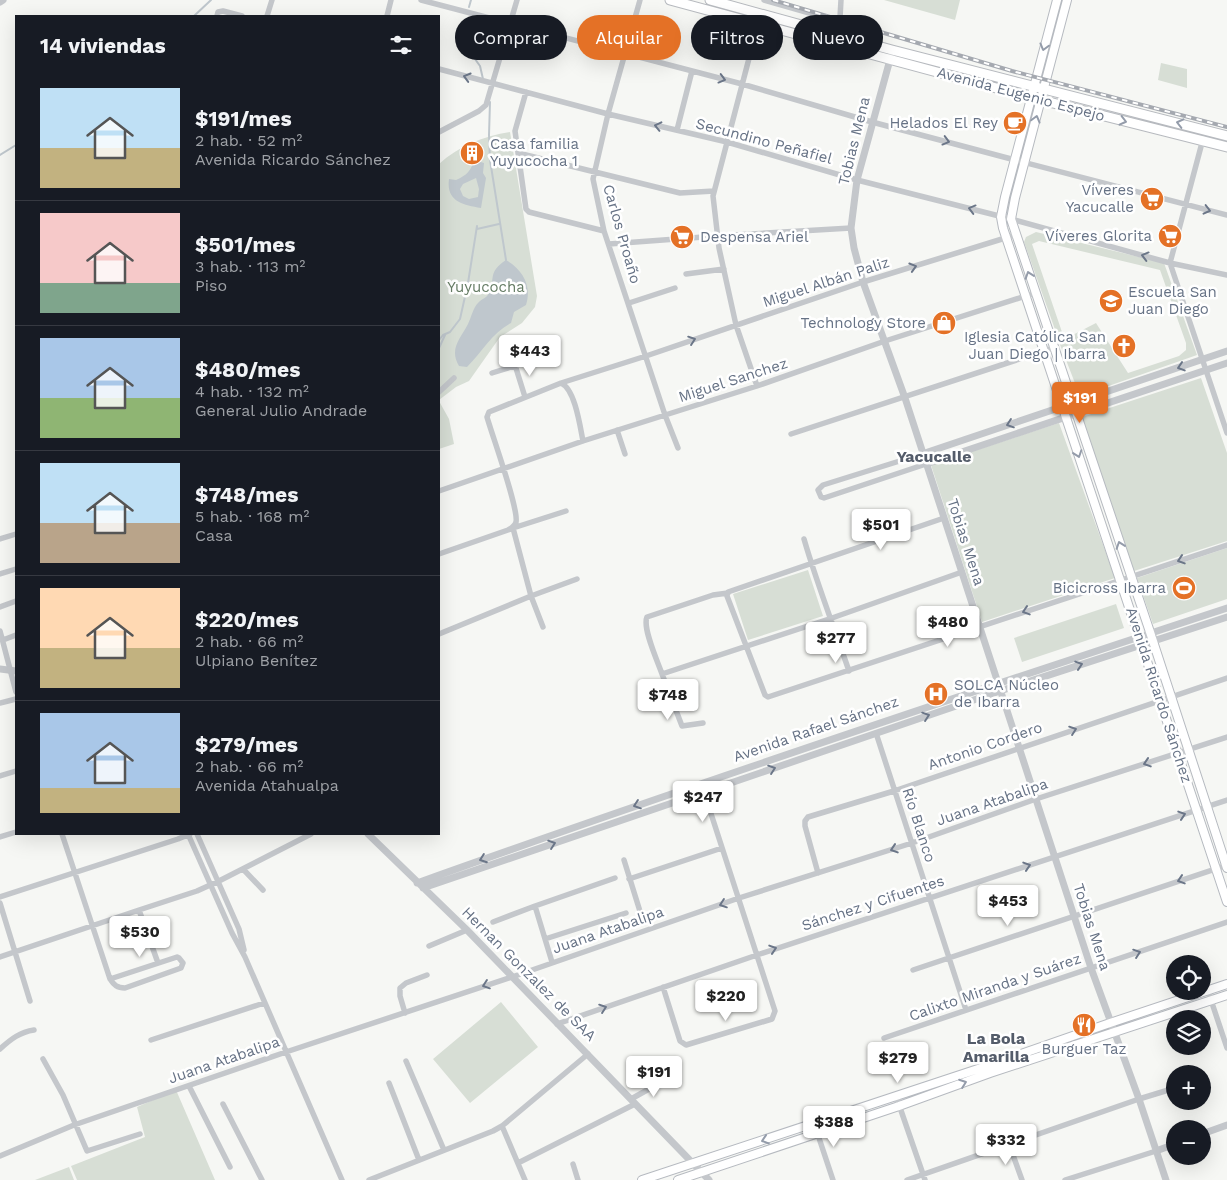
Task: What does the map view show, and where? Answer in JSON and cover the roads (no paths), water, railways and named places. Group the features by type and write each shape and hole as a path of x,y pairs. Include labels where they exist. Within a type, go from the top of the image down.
{"main road":[{"name":"Avenida Eugenio Espejo","path":"670,0 725,15"},
{"name":"Avenida Eugenio Espejo","path":"710,0 793,23"},
{"name":"Avenida Ricardo Sánchez","path":"1057,0 1001,217 1006,238 1061,407 1121,580 1227,902"},
{"name":"Avenida Ricardo Sánchez","path":"1067,0 1011,219 1227,866"},
{"name":"Avenida Eugenio Espejo","path":"783,31 1041,100 1227,147"},
{"name":"Avenida Eugenio Espejo","path":"883,47 1227,136"},
{"path":"1211,989 1227,984"},
{"path":"1211,1000 1227,995"},
{"path":"642,1180 660,1177 693,1164 1178,1000"},
{"path":"678,1180 1210,1000"}],"street":[{"path":"0,2 4,0"},
{"path":"267,15 272,0"},
{"path":"387,15 391,0"},
{"path":"421,0 479,15"},
{"path":"512,15 517,0"},
{"name":"Carlos Proaño","path":"636,15 640,0"},
{"path":"764,0 779,2 819,15"},
{"path":"840,15 841,0"},
{"path":"216,15 218,12 224,11 238,15"},
{"name":"Tobias Mena","path":"892,50 857,180 851,228 854,248 863,282 885,341 980,626 1091,968 1139,1099 1166,1180"},
{"path":"440,131 486,106 499,60"},
{"name":"Carlos Proaño","path":"624,60 608,114 593,179 604,231 665,416 678,448"},
{"path":"649,60 742,84 872,122 1227,215"},
{"path":"748,60 713,196 717,236 736,325 757,386"},
{"name":"Secundino Peñafiel","path":"440,68 608,114 727,142 857,180 1011,219 1170,263 1227,275"},
{"path":"677,130 692,71"},
{"path":"526,92 515,131 526,209 529,212 604,231"},
{"path":"1205,129 1170,263 1227,433"},
{"path":"518,152 680,193 714,191"},
{"path":"609,244 851,228"},
{"name":"Miguel Albán Paliz","path":"503,470 486,418 489,412 561,382 646,356 863,282 1015,235"},
{"path":"686,274 724,269"},
{"path":"629,303 675,288"},
{"name":"Miguel Sanchez","path":"440,491 583,441 757,386 885,341 1035,294"},
{"path":"791,434 1054,348"},
{"path":"1227,351 922,454 823,485 818,490 821,497 824,498 1227,363"},
{"path":"492,373 546,356"},
{"path":"515,365 525,397"},
{"path":"440,391 454,378"},
{"path":"561,382 571,392 583,441"},
{"path":"617,430 625,454"},
{"path":"503,470 516,516 513,528 531,596 542,627"},
{"path":"440,554 566,511"},
{"path":"944,518 730,590 728,596 760,685 768,697 1227,545"},
{"path":"0,539 15,534"},
{"path":"804,539 811,564 832,618 848,671"},
{"path":"0,574 15,569"},
{"path":"662,674 832,618 962,572"},
{"path":"440,634 577,579"},
{"path":"703,723 682,726 662,674 645,620 647,617 713,595 728,596"},
{"path":"0,607 15,601"},
{"name":"Avenida Rafael Sánchez","path":"417,883 608,815 904,714 1227,608"},
{"name":"Avenida Rafael Sánchez","path":"423,888 1000,691 1227,617"},
{"path":"0,631 13,671 15,685"},
{"path":"3,640 15,635"},
{"path":"0,669 13,671"},
{"name":"Antonio Cordero","path":"818,873 805,826 805,821 808,818 894,791 1227,678"},
{"path":"0,704 15,699"},
{"path":"904,714 906,723"},
{"name":"Río Blanco","path":"876,733 966,1010"},
{"name":"Juana Atabalipa","path":"0,1156 74,1124 512,977 739,898 912,843 1036,799 1227,737"},
{"path":"0,776 15,771"},
{"path":"663,987 680,1041 686,1045 772,1019 775,1012 704,792"},
{"name":"Sánchez y Cifuentes","path":"557,1024 757,954 1227,800"},
{"path":"0,837 15,832"},
{"path":"62,835 91,925 110,979 115,985 125,988 181,968 183,963 177,957 110,979"},
{"path":"0,897 186,835"},
{"path":"189,835 342,1180"},
{"path":"197,835 239,929 245,957"},
{"path":"0,957 196,891 309,835"},
{"name":"Hernan Gonzalez de SAA","path":"369,835 467,930 709,1180"},
{"path":"629,878 722,848"},
{"path":"624,860 643,921"},
{"path":"913,970 1227,866"},
{"path":"243,869 263,890"},
{"path":"493,922 615,878"},
{"path":"0,903 30,1001"},
{"path":"535,906 552,962"},
{"path":"139,910 158,963"},
{"path":"545,939 626,913"},
{"name":"Calixto Miranda y Suárez","path":"884,1038 1227,922"},
{"path":"429,946 467,930"},
{"path":"405,1013 400,996 400,988 406,983 428,975"},
{"path":"1210,1000 1227,1048"},
{"path":"151,1040 264,1003"},
{"path":"0,1049 10,1039 24,1031 34,1030"},
{"path":"369,1180 502,1126 588,1054"},
{"path":"43,1059 62,1095 87,1151 140,1134"},
{"path":"406,1061 444,1150"},
{"path":"518,1163 633,1101 667,1080"},
{"path":"389,1083 419,1160"},
{"path":"189,1086 230,1167"},
{"path":"907,1180 924,1177 1009,1144 1166,1091"},
{"path":"896,1096 924,1177"},
{"path":"223,1104 262,1180"},
{"path":"814,1123 833,1180"},
{"path":"1211,1131 1227,1125"},
{"path":"502,1126 526,1180"},
{"path":"1009,1144 1022,1180"},
{"path":"1065,1180 1166,1147"},
{"path":"573,1164 578,1180"}],"waterway":[{"path":"195,15 211,0"},
{"path":"469,7 471,0"},
{"path":"476,60 480,66 483,79"},
{"path":"490,102 490,160 506,260"},
{"path":"0,155 15,146"},
{"path":"477,229 499,224"},
{"path":"440,339 450,332 460,319 477,226"},
{"path":"440,346 445,335"}],"railway":[{"path":"773,0 1012,71 1227,127"}],"place":[{"name":"Helados El Rey","path":"1015,123"},
{"name":"Casa familia Yuyucocha 1","path":"472,153"},
{"name":"Víveres Yacucalle","path":"1152,199"},
{"name":"Víveres Glorita","path":"1170,236"},
{"name":"Despensa Ariel","path":"682,237"},
{"name":"Escuela San Juan Diego","path":"1111,301"},
{"name":"Technology Store","path":"944,323"},
{"name":"Iglesia Católica San Juan Diego | Ibarra","path":"1124,346"},
{"name":"Bicicross Ibarra","path":"1184,588"},
{"name":"SOLCA Núcleo de Ibarra","path":"936,694"},
{"name":"Burguer Taz","path":"1084,1025"}],"district":[{"name":"Yacucalle","path":"934,456"},
{"name":"La Bola Amarilla","path":"996,1047"}],"park label":[{"name":"Yuyucocha","path":"486,287"}]}
